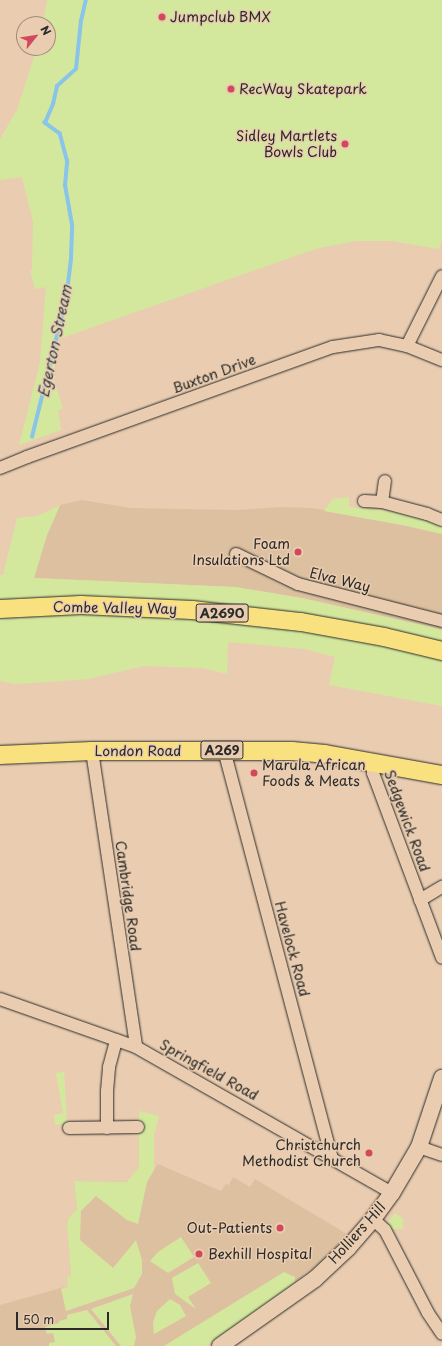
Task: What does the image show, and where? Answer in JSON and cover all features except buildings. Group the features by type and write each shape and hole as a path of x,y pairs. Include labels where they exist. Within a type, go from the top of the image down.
{"main road":[{"name":"Combe Valley Way","path":"0,609 81,605 192,610 301,622 384,637 442,651"},
{"name":"London Road","path":"0,755 92,751 292,751 325,754 442,775"},
{"name":"Holliers Hill","path":"220,1346 315,1278 348,1248 373,1219 392,1192 419,1147 442,1078"}],"street":[{"path":"406,346 442,276"},
{"name":"Buxton Drive","path":"0,468 333,347 379,340 406,346 442,360"},
{"path":"382,502 384,481"},
{"path":"364,501 382,502 442,520"},
{"name":"Elva Way","path":"236,554 298,584 442,621"},
{"name":"Havelock Road","path":"224,750 331,1156"},
{"name":"Cambridge Road","path":"92,751 136,1047"},
{"name":"Sedgewick Road","path":"372,762 373,773 442,958"},
{"path":"420,900 442,886"},
{"name":"Springfield Road","path":"0,1000 136,1047 331,1156 392,1192"},
{"path":"107,1128 109,1067 116,1040"},
{"path":"69,1128 138,1127"},
{"path":"419,1147 442,1155"},
{"path":"373,1219 385,1230 428,1313 442,1334"}],"shaded area":[{"path":"82,500 131,508 238,510 280,507 313,508 442,534 442,630 302,598 235,587 33,578 47,535 60,505"},
{"name":"Bexhill Hospital","path":"158,1164 221,1191 226,1184 229,1185 233,1177 250,1187 255,1179 347,1234 334,1250 318,1265 201,1346 0,1346 0,1305 68,1286 67,1277 71,1276 67,1224 68,1219 77,1209 74,1181 146,1182"}],"green space":[{"path":"47,0 442,0 442,239 439,249 392,241 357,241 318,248 59,339 53,377 63,408 58,410 61,430 19,445 40,362 46,287 35,289 30,271 32,270 33,221 22,177 0,180 0,139 17,110 34,56 56,56 56,16 44,16"},
{"path":"349,497 349,507 382,510 424,519 442,526 442,534 324,511 333,499"},
{"path":"60,505 47,535 34,578 235,587 302,598 442,630 442,643 417,636 296,613 158,599 66,597 0,600 0,575 3,575 17,518 38,516"},
{"path":"73,613 191,617 299,630 347,637 442,658 442,706 329,685 335,657 305,649 228,642 227,674 203,668 144,666 88,679 15,684 0,681 0,617"},
{"path":"64,1072 67,1123 55,1125 54,1115 63,1113 56,1073"},
{"path":"139,1111 159,1116 154,1135 154,1170 147,1182 138,1224 127,1220 96,1196 81,1211 80,1240 113,1268 136,1240 142,1260 142,1274 134,1288 66,1311 61,1289 68,1286 67,1277 71,1276 67,1224 68,1219 77,1209 74,1181 127,1182 139,1167"},
{"path":"395,1213 403,1218 403,1229 392,1229 388,1222"},
{"path":"181,1237 194,1257 168,1273 150,1261 158,1252"},
{"path":"198,1263 211,1283 188,1297 196,1309 175,1294 172,1278"},
{"path":"284,1272 295,1277 295,1286 206,1346 164,1346"},
{"path":"133,1294 130,1306 136,1337 134,1346 121,1346 91,1309"},
{"path":"170,1299 180,1305 186,1316 154,1334 153,1322 157,1311"},
{"path":"87,1310 116,1346 49,1346 49,1343 55,1342 53,1333 47,1334 45,1327 67,1319 67,1315"}],"waterway":[{"name":"Egerton Stream","path":"32,437 66,300 71,259 72,225 65,186 67,161 60,134 45,123 53,104 57,86 76,69 81,21 86,0"}],"place":[{"name":"Jumpclub BMX","path":"162,17"},
{"name":"RecWay Skatepark","path":"231,89"},
{"name":"Sidley Martlets Bowls Club","path":"345,144"},
{"name":"Foam Insulations Ltd","path":"298,552"},
{"name":"Marula African Foods & Meats","path":"254,773"},
{"name":"Christchurch Methodist Church","path":"369,1153"},
{"name":"Out-Patients","path":"280,1228"},
{"name":"Bexhill Hospital","path":"199,1254"}]}
